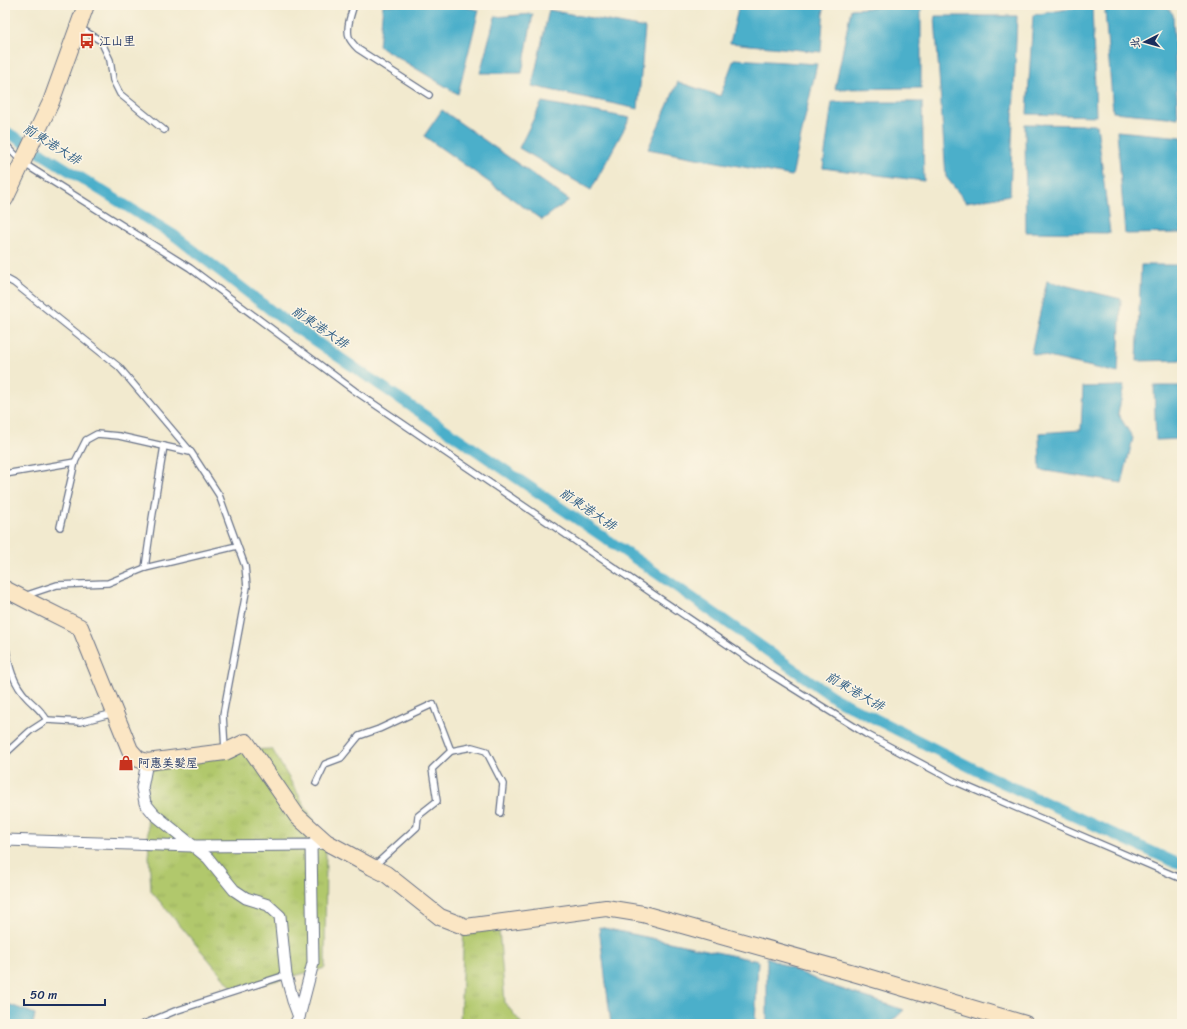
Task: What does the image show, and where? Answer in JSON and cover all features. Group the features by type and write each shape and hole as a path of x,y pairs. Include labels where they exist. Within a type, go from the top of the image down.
{"main road":[{"path":"5,199 51,102 86,5"},
{"path":"5,589 80,627 130,750 138,759 147,762 225,752 246,742 297,816 319,843 386,874 440,917 466,927 606,908 644,914 857,974 1025,1024"}],"street":[{"path":"147,762 142,788 145,803 154,814 208,858 234,890 246,898 268,905 280,916 286,975 297,1021"},
{"path":"5,840 192,846 319,843 313,963 297,1021"}],"lane":[{"path":"354,5 348,27 348,36 353,44 358,49 429,95"},
{"path":"78,27 101,41 110,60 113,80 120,94 164,130"},
{"path":"5,144 23,161 190,268 355,391 772,675 866,734 954,781 1182,879"},
{"path":"5,278 14,283 119,367 191,452 219,494 245,566 247,587 223,715 225,752"},
{"path":"60,527 75,462 86,440 97,434 119,436 191,452"},
{"path":"145,568 164,446"},
{"path":"5,474 75,462"},
{"path":"20,597 57,585 108,583 145,568 238,546"},
{"path":"5,644 11,672 16,684 27,699 42,711 47,720"},
{"path":"316,783 325,764 341,758 359,736 379,729 433,704 451,751"},
{"path":"5,754 30,731 47,720 80,722 115,712"},
{"path":"372,867 417,827 418,816 437,802 432,769 451,751 472,747 486,752 503,784 500,813"},
{"path":"144,1024 175,1011 286,975"}],"green space":[{"path":"272,749 326,842 325,968 235,991 151,891 144,765 249,750"},
{"path":"464,926 499,929 505,1003 522,1024 460,1024"}],"water":[{"path":"383,5 454,5 479,10 458,94 379,46"},
{"path":"587,5 617,5 616,12"},
{"path":"739,5 824,5 821,52 730,43"},
{"path":"921,5 921,88 835,89 851,9"},
{"path":"1092,5 1096,116 1027,114 1033,15"},
{"path":"1125,5 1165,5 1173,14 1178,118 1113,112 1105,11"},
{"path":"549,10 645,28 638,109 532,86"},
{"path":"533,14 522,73 480,73 495,17"},
{"path":"935,16 1017,16 1010,195 966,202 946,177"},
{"path":"734,59 817,64 792,176 648,149 678,82 720,96"},
{"path":"542,102 630,118 591,190 519,148"},
{"path":"832,102 922,102 924,181 823,168"},
{"path":"442,110 569,200 542,220 424,136"},
{"path":"1025,124 1097,125 1110,233 1026,232"},
{"path":"1117,131 1182,137 1182,233 1125,234"},
{"path":"1141,265 1182,265 1182,360 1137,361"},
{"path":"1047,281 1121,299 1118,373 1031,353"},
{"path":"1124,386 1118,414 1133,438 1122,483 1040,470 1039,433 1081,430 1083,387"},
{"path":"1154,386 1182,386 1182,439 1156,440"},
{"path":"599,927 758,961 755,1024 611,1024"},
{"path":"767,957 823,983 904,1010 889,1024 767,1024"},
{"path":"5,1003 35,1014 33,1024 5,1024"}],"waterway":[{"name":"前東港大排","path":"5,131 175,236 277,315 674,585 836,699 988,776 1172,861 1182,864"}],"place":[{"name":"江山里","path":"87,41"},
{"name":"阿惠美髮屋","path":"126,763"}]}
